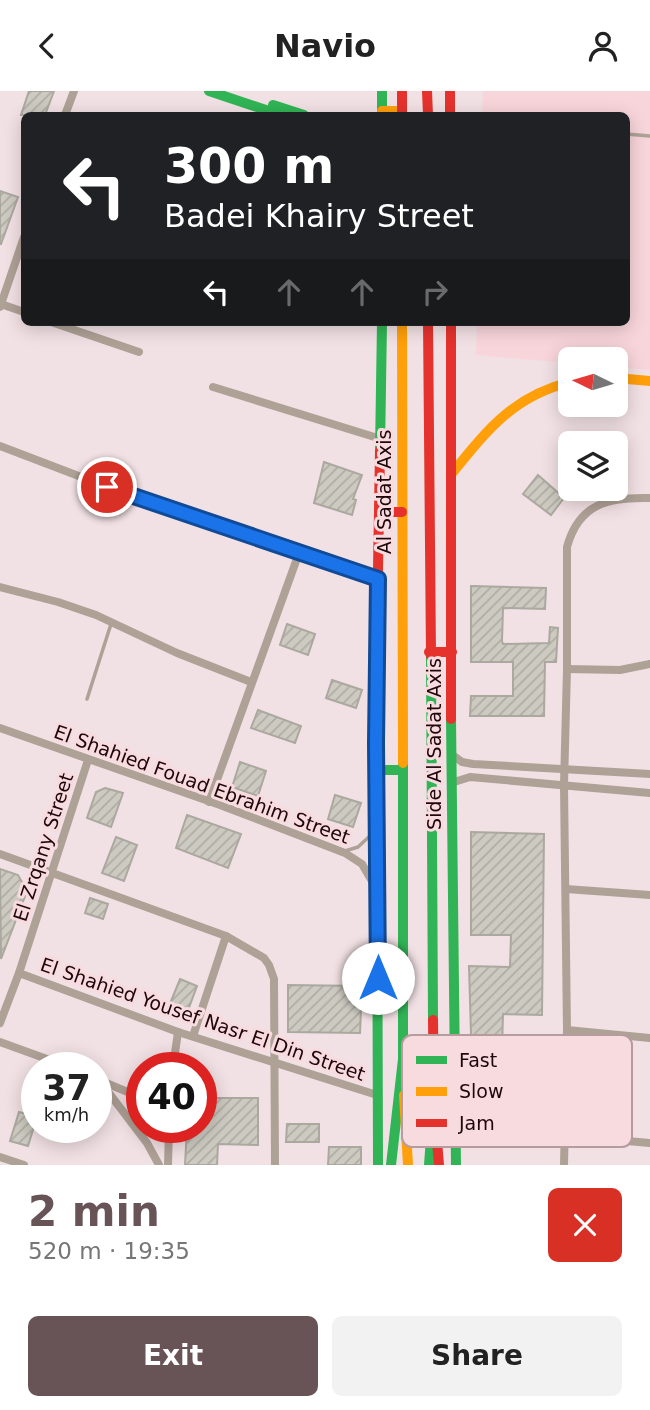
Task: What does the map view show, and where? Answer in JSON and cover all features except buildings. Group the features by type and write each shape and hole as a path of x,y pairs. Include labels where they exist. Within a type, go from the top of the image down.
{"street":[{"path":"66,112 74,91"},
{"path":"209,91 272,112"},
{"path":"231,91 295,112"},
{"path":"382,112 383,91"},
{"path":"402,91 402,112"},
{"path":"428,91 428,112"},
{"path":"450,91 450,112"},
{"path":"21,246 1,306 21,311"},
{"path":"63,326 139,352"},
{"path":"378,1165 376,770 382,326"},
{"name":"Al Sadat Axis","path":"391,1165 402,1059 402,326"},
{"path":"428,326 433,1035"},
{"name":"Side Al Sadat Axis","path":"451,326 454,1035"},
{"path":"628,379 650,381"},
{"path":"453,472 484,433 507,410 538,391 558,385"},
{"path":"213,387 381,439"},
{"path":"0,446 122,493 378,579"},
{"path":"567,1035 564,785 566,555 573,529 587,512 606,501 627,497 650,498"},
{"path":"380,512 402,512"},
{"path":"209,801 299,553"},
{"path":"0,587 58,601 112,621 177,653 251,682"},
{"path":"429,652 452,652"},
{"path":"567,669 620,670 650,664"},
{"name":"El Shahied Fouad Ebrahim Street","path":"0,728 209,801 340,851 362,864 377,891"},
{"path":"451,754 467,763 650,774"},
{"name":"El Zrqany Street","path":"0,1023 88,760"},
{"path":"376,770 402,770"},
{"path":"451,783 470,778 650,793"},
{"path":"0,854 226,936 259,954 270,965 274,979 275,1165"},
{"path":"566,890 650,895"},
{"path":"193,1036 226,936"},
{"name":"El Shahied Yousef Nasr El Din Street","path":"19,972 178,1032 377,1095"},
{"path":"567,1030 619,1035"},
{"path":"175,1052 178,1032"},
{"path":"632,1036 650,1038"},
{"path":"0,1042 28,1052"},
{"path":"112,1097 147,1143 159,1165"},
{"path":"632,1141 650,1143"},
{"path":"168,1165 169,1143"},
{"path":"407,1147 408,1165"},
{"path":"429,1165 430,1147"},
{"path":"438,1147 439,1165"},
{"name":"Side Al Sadat Axis","path":"456,1147 456,1165"},
{"path":"564,1165 565,1147"},
{"path":"0,1157 24,1165"}],"lane":[{"path":"630,134 650,137"},
{"path":"87,699 112,621"},
{"path":"340,851 358,847 369,839 377,828"}],"shaded area":[{"path":"483,91 650,91 650,370 628,368 628,347 558,347 558,362 476,355 477,326 630,326 630,112 482,112"}],"traffic: fast":[{"path":"209,91 272,112"},
{"path":"382,91 382,112"},
{"path":"273,105 295,112"},
{"path":"380,451 382,326"},
{"path":"431,656 433,1020"},
{"path":"451,719 455,1035"},
{"path":"403,763 403,1035"},
{"path":"376,770 402,770"},
{"path":"377,828 378,1165"},
{"path":"391,1165 402,1068"},
{"path":"429,1165 430,1147"},
{"path":"456,1147 456,1165"}],"traffic: slow":[{"path":"382,111 402,111"},
{"path":"402,326 403,763"},
{"path":"628,379 650,381"},
{"path":"453,472 504,416 533,396 558,386"},
{"path":"407,1147 408,1165"}],"traffic: jam":[{"path":"402,91 402,112"},
{"path":"427,91 428,112"},
{"path":"450,91 450,112"},
{"path":"428,326 431,656"},
{"path":"451,326 451,719"},
{"path":"377,828 376,688 380,451"},
{"path":"380,512 402,512"},
{"path":"429,652 452,652"},
{"path":"433,1020 433,1035"},
{"path":"438,1147 439,1165"}],"route":[{"path":"107,487 378,579 378,978"}]}
